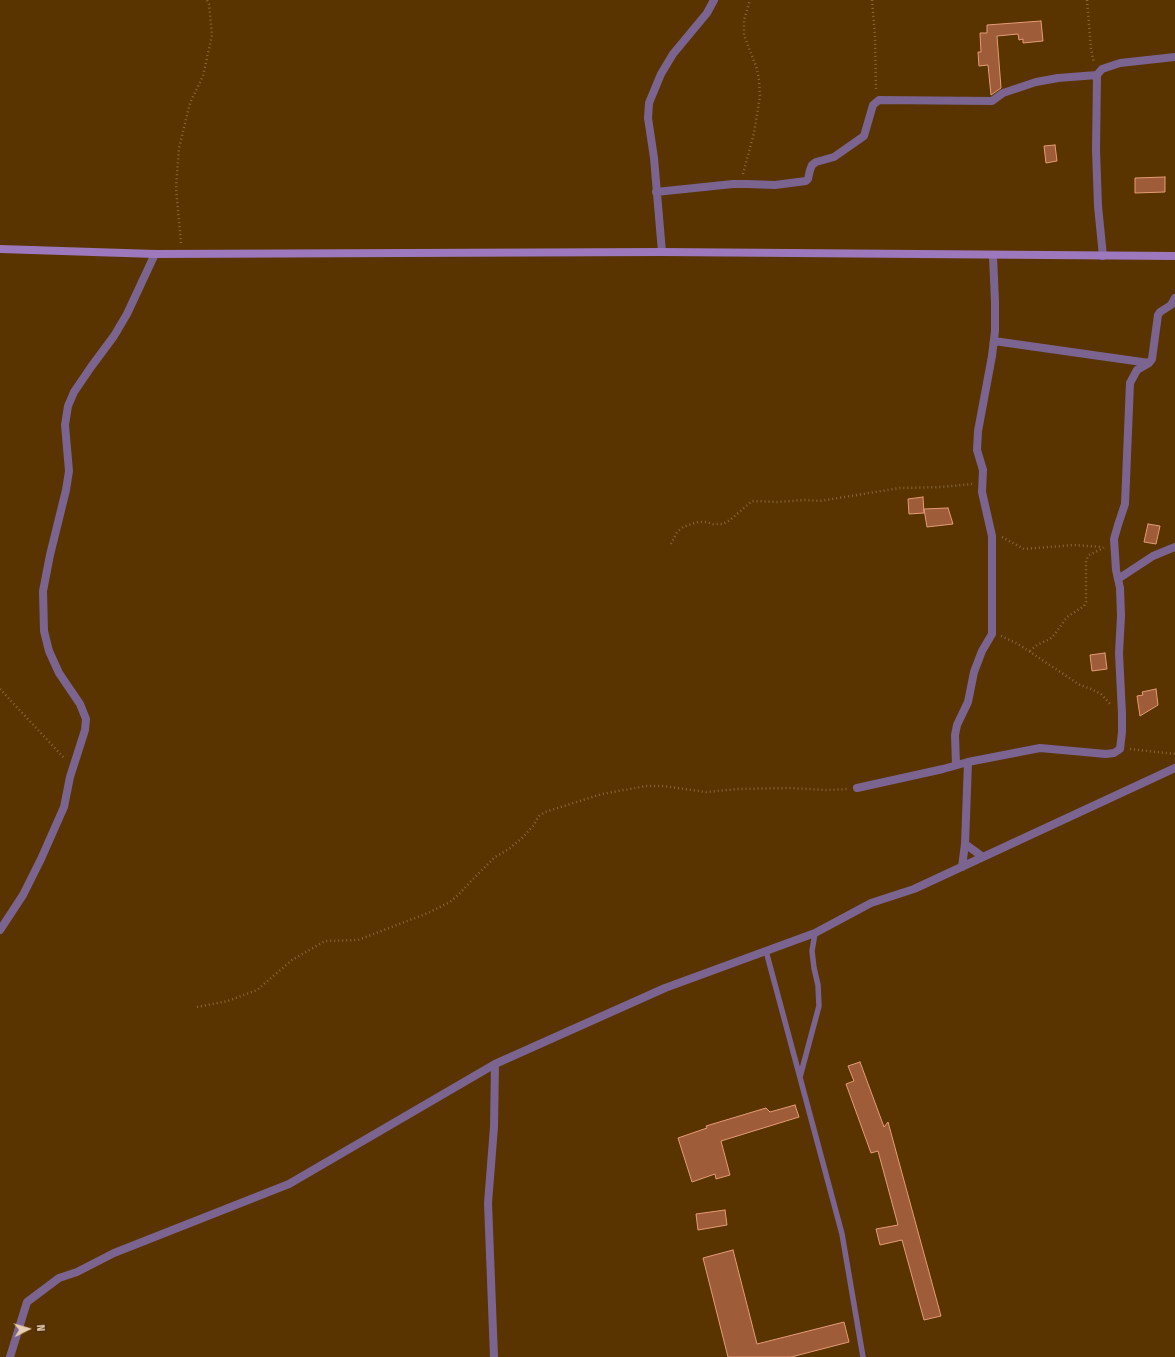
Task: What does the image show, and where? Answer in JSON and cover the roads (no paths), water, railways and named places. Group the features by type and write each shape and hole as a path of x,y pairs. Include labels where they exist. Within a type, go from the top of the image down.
{"main road":[{"path":"0,249 155,254 662,252 993,256 1175,256"}],"street":[{"path":"662,252 654,158 648,118 649,104 660,74 673,54 689,37 707,13 714,0"},
{"path":"1103,256 1098,206 1096,150 1097,75 1102,69 1120,63 1175,57"},
{"path":"656,192 740,184 775,185 806,181 812,165 816,162 834,157 864,136 873,105 876,101 992,101 1003,93 1036,82 1058,78 1097,75"},
{"path":"0,930 23,895 64,808 73,768 85,730 86,719 80,704 59,673 49,651 44,631 43,591 69,471 65,425 68,406 74,392 117,331 127,314 155,254"},
{"path":"956,766 955,735 957,725 968,702 974,672 982,651 992,634 993,564 991,532 982,492 984,477 983,470 977,450 978,431 994,341 995,302 993,256"},
{"path":"857,788 936,771 968,762 1040,748 1106,754 1114,753 1120,749 1122,732 1119,653 1121,609 1114,539 1125,504 1130,383 1137,370 1149,363 1152,359 1158,315 1171,305 1175,298"},
{"path":"994,341 1149,363"},
{"path":"1118,579 1153,556 1175,547"},
{"path":"962,867 965,844 968,762"},
{"path":"10,1357 27,1302 59,1278 77,1272 114,1253 289,1184 495,1064 665,988 815,933 871,903 914,889 1175,768"},
{"path":"965,844 983,857"},
{"path":"494,1357 488,1203 494,1127 495,1064"}],"lane":[{"path":"800,1079 819,1006 818,985 812,951 815,933"},
{"path":"766,951 842,1234 863,1357"}]}
